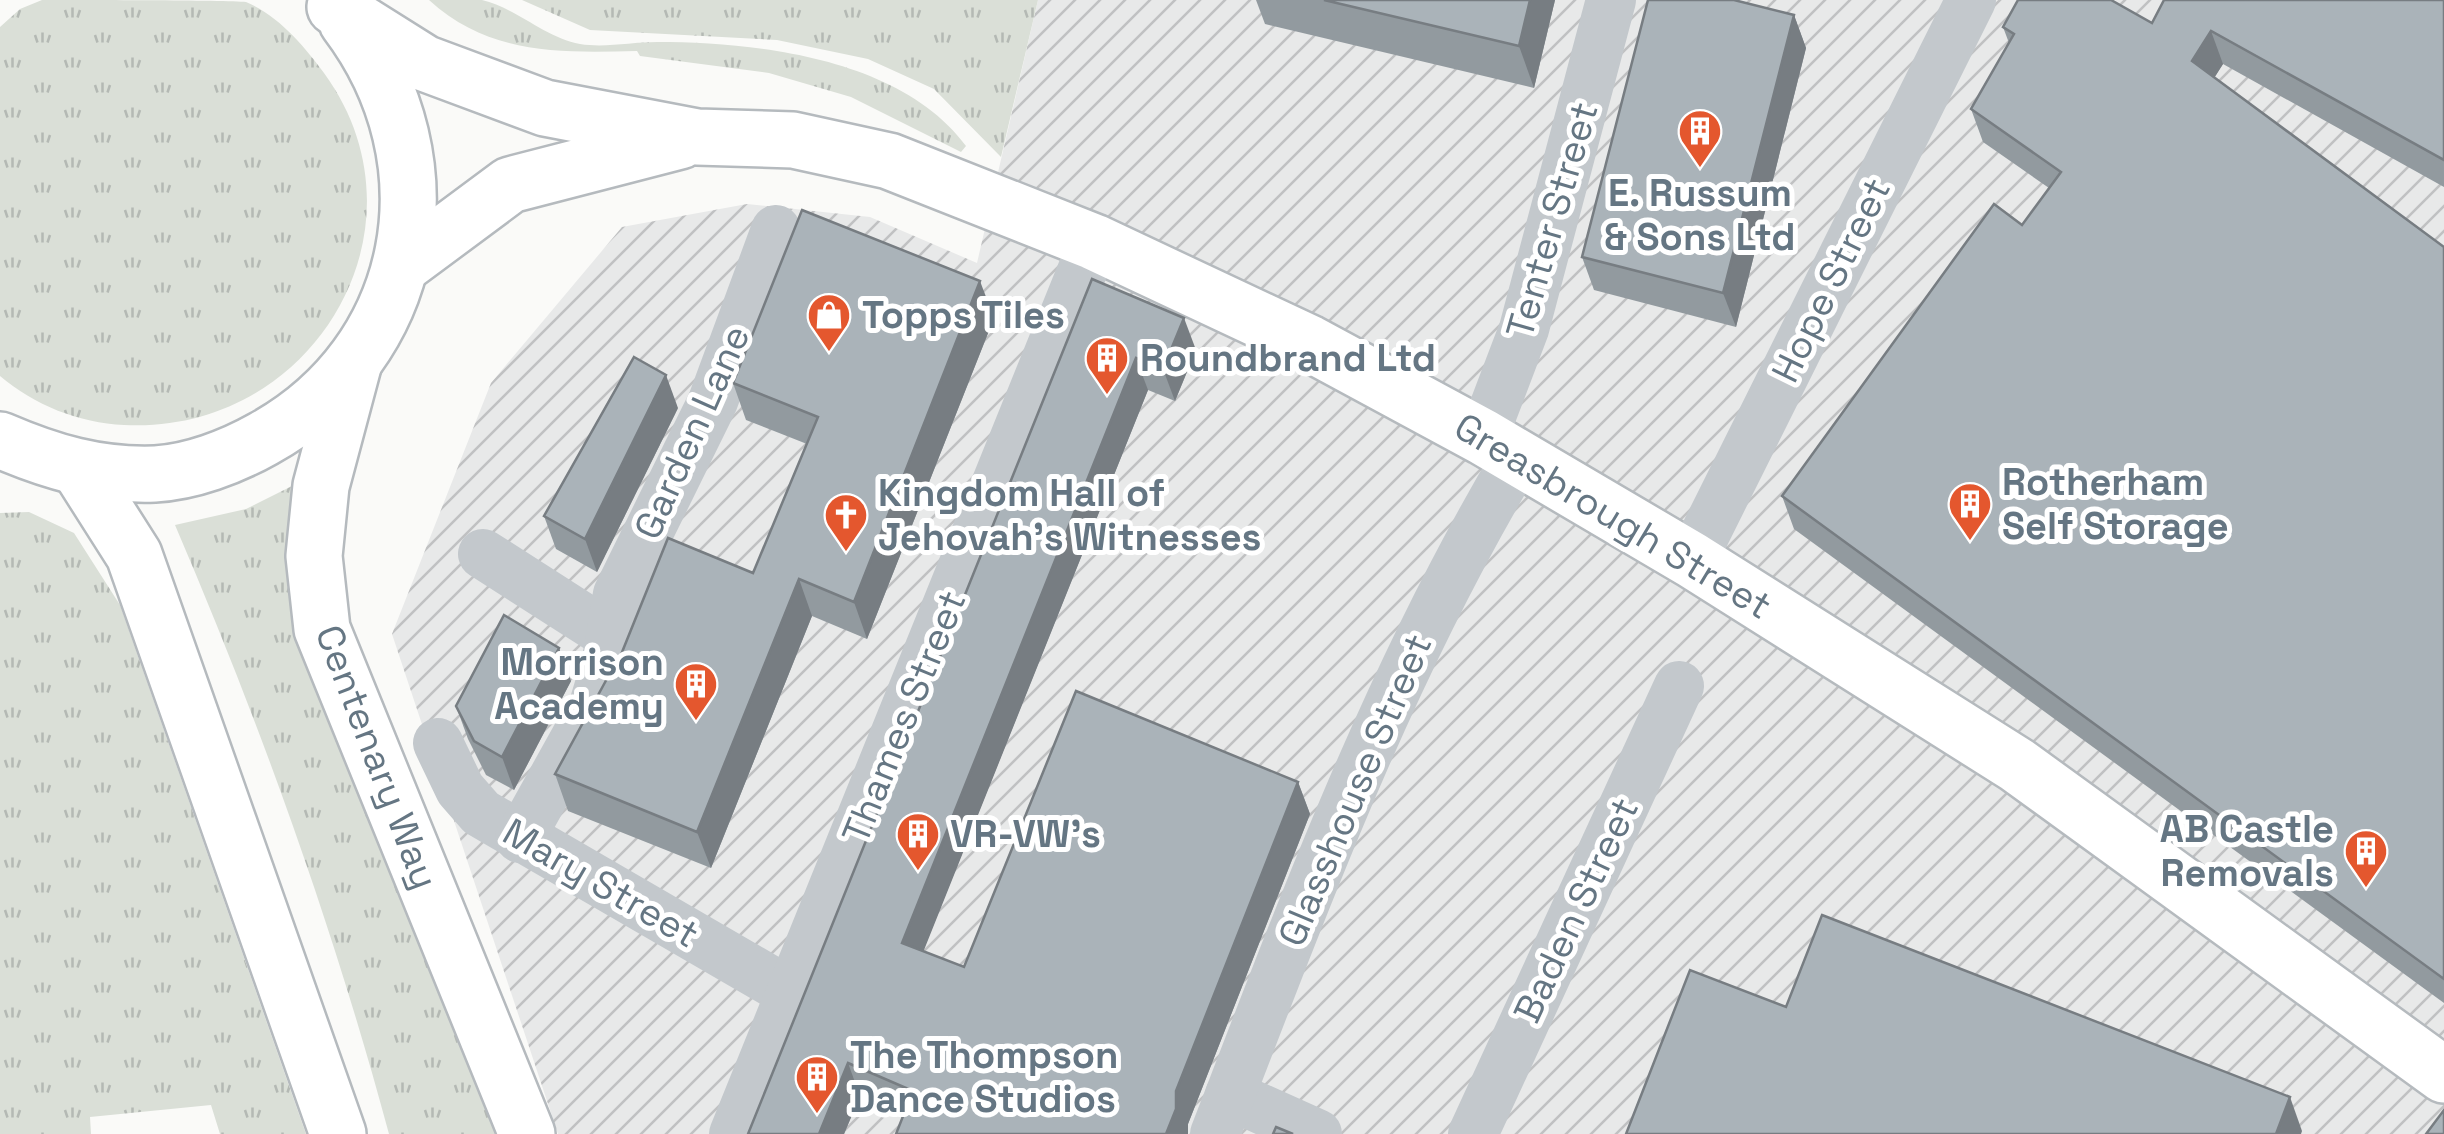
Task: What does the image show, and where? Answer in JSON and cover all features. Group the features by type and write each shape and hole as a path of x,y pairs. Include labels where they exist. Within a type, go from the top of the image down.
{"main road":[{"name":"Greasbrough Street","path":"332,3 424,63 544,108 698,137 794,140 889,162 1094,242 1309,343 1501,447 1692,560 2018,765 2444,1074"},
{"path":"44,468 156,474 232,456 298,420 353,366 382,318 401,266 408,193 407,156 393,101 369,51 332,3"},
{"name":"Greasbrough Street","path":"401,266 510,185 698,137"},
{"name":"Centenary Way","path":"353,366 322,486 314,556 322,629 528,1134"},
{"path":"0,440 44,468 134,555 338,1134"}],"street":[{"name":"Tenter Street","path":"1501,447 1524,330 1611,0"},
{"name":"Hope Street","path":"1692,560 1971,0"},
{"name":"Garden Lane","path":"520,838 594,705 606,664 608,634 618,594 713,401 776,230"},
{"name":"Thames Street","path":"734,1134 1094,242"},
{"name":"Glasshouse Street","path":"1223,1115 1353,784 1501,447"},
{"path":"483,554 608,634"},
{"name":"Baden Street","path":"1473,1134 1679,686"},
{"name":"Mary Street","path":"438,744 460,789 481,814 793,994"},
{"path":"1223,1115 1317,1134"}],"shaded area":[{"path":"1038,0 2444,0 2444,1134 558,1134 392,634 491,383 622,227 747,204 870,217 977,263"}],"green space":[{"path":"42,0 246,2 280,23 299,42 324,73 356,133 367,195 360,255 337,311 300,359 250,396 191,419 124,425 90,421 58,411 27,396 0,376 0,27 20,9"},
{"path":"429,0 482,0 580,44 697,43 826,61 905,93 939,117 966,146 961,152 851,97 769,73 640,56 637,51 580,52 501,41 452,18"},
{"path":"522,0 1038,0 1001,157 934,89 868,59 777,40 590,30"},
{"path":"306,479 498,1134 389,1134 344,979 293,826 175,525 246,509"},
{"path":"29,512 74,533 120,605 306,1134 220,1134 211,1105 90,1117 91,1134 0,1134 0,513"}],"building":[{"path":"1324,0 1530,0 1519,46"},
{"name":"E. Russum & Sons Ltd","path":"1648,0 1734,0 1794,15 1723,293 1582,257"},
{"path":"2018,0 2111,0 2152,23 2164,0 2444,0 2444,160 2211,31 2192,61 2444,247 2444,979 1782,496 1994,204 2022,225 2061,172 1971,109 2014,34 2003,27"},
{"path":"802,210 980,281 854,602 799,579 697,832 555,774 609,675 612,677 668,538 753,573 818,417 733,383"},
{"path":"1092,279 1184,318 1163,369 1136,358 902,943 964,967 1076,691 1298,782 1176,1091 1176,1109 1166,1134 896,1134 913,1091 848,1063 819,1134 748,1134"},
{"path":"634,357 666,375 585,539 544,516"},
{"path":"504,615 559,648 502,757 474,741 456,706"},
{"path":"1822,915 2290,1097 2276,1134 1626,1134 1690,970 1786,1007"},
{"path":"2444,1110 2444,1134 2426,1134"},
{"path":"1276,1127 1293,1134 1273,1134"}],"place":[{"name":"E. Russum & Sons Ltd","path":"1700,169"},
{"name":"Topps Tiles","path":"829,353"},
{"name":"Roundbrand Ltd","path":"1107,396"},
{"name":"Rotherham Self Storage","path":"1970,542"},
{"name":"Kingdom Hall of Jehovah's Witnesses","path":"846,553"},
{"name":"Morrison Academy","path":"696,722"},
{"name":"VR-VW's","path":"918,872"},
{"name":"AB Castle Removals","path":"2366,889"},
{"name":"The Thompson Dance Studios","path":"817,1115"}]}
